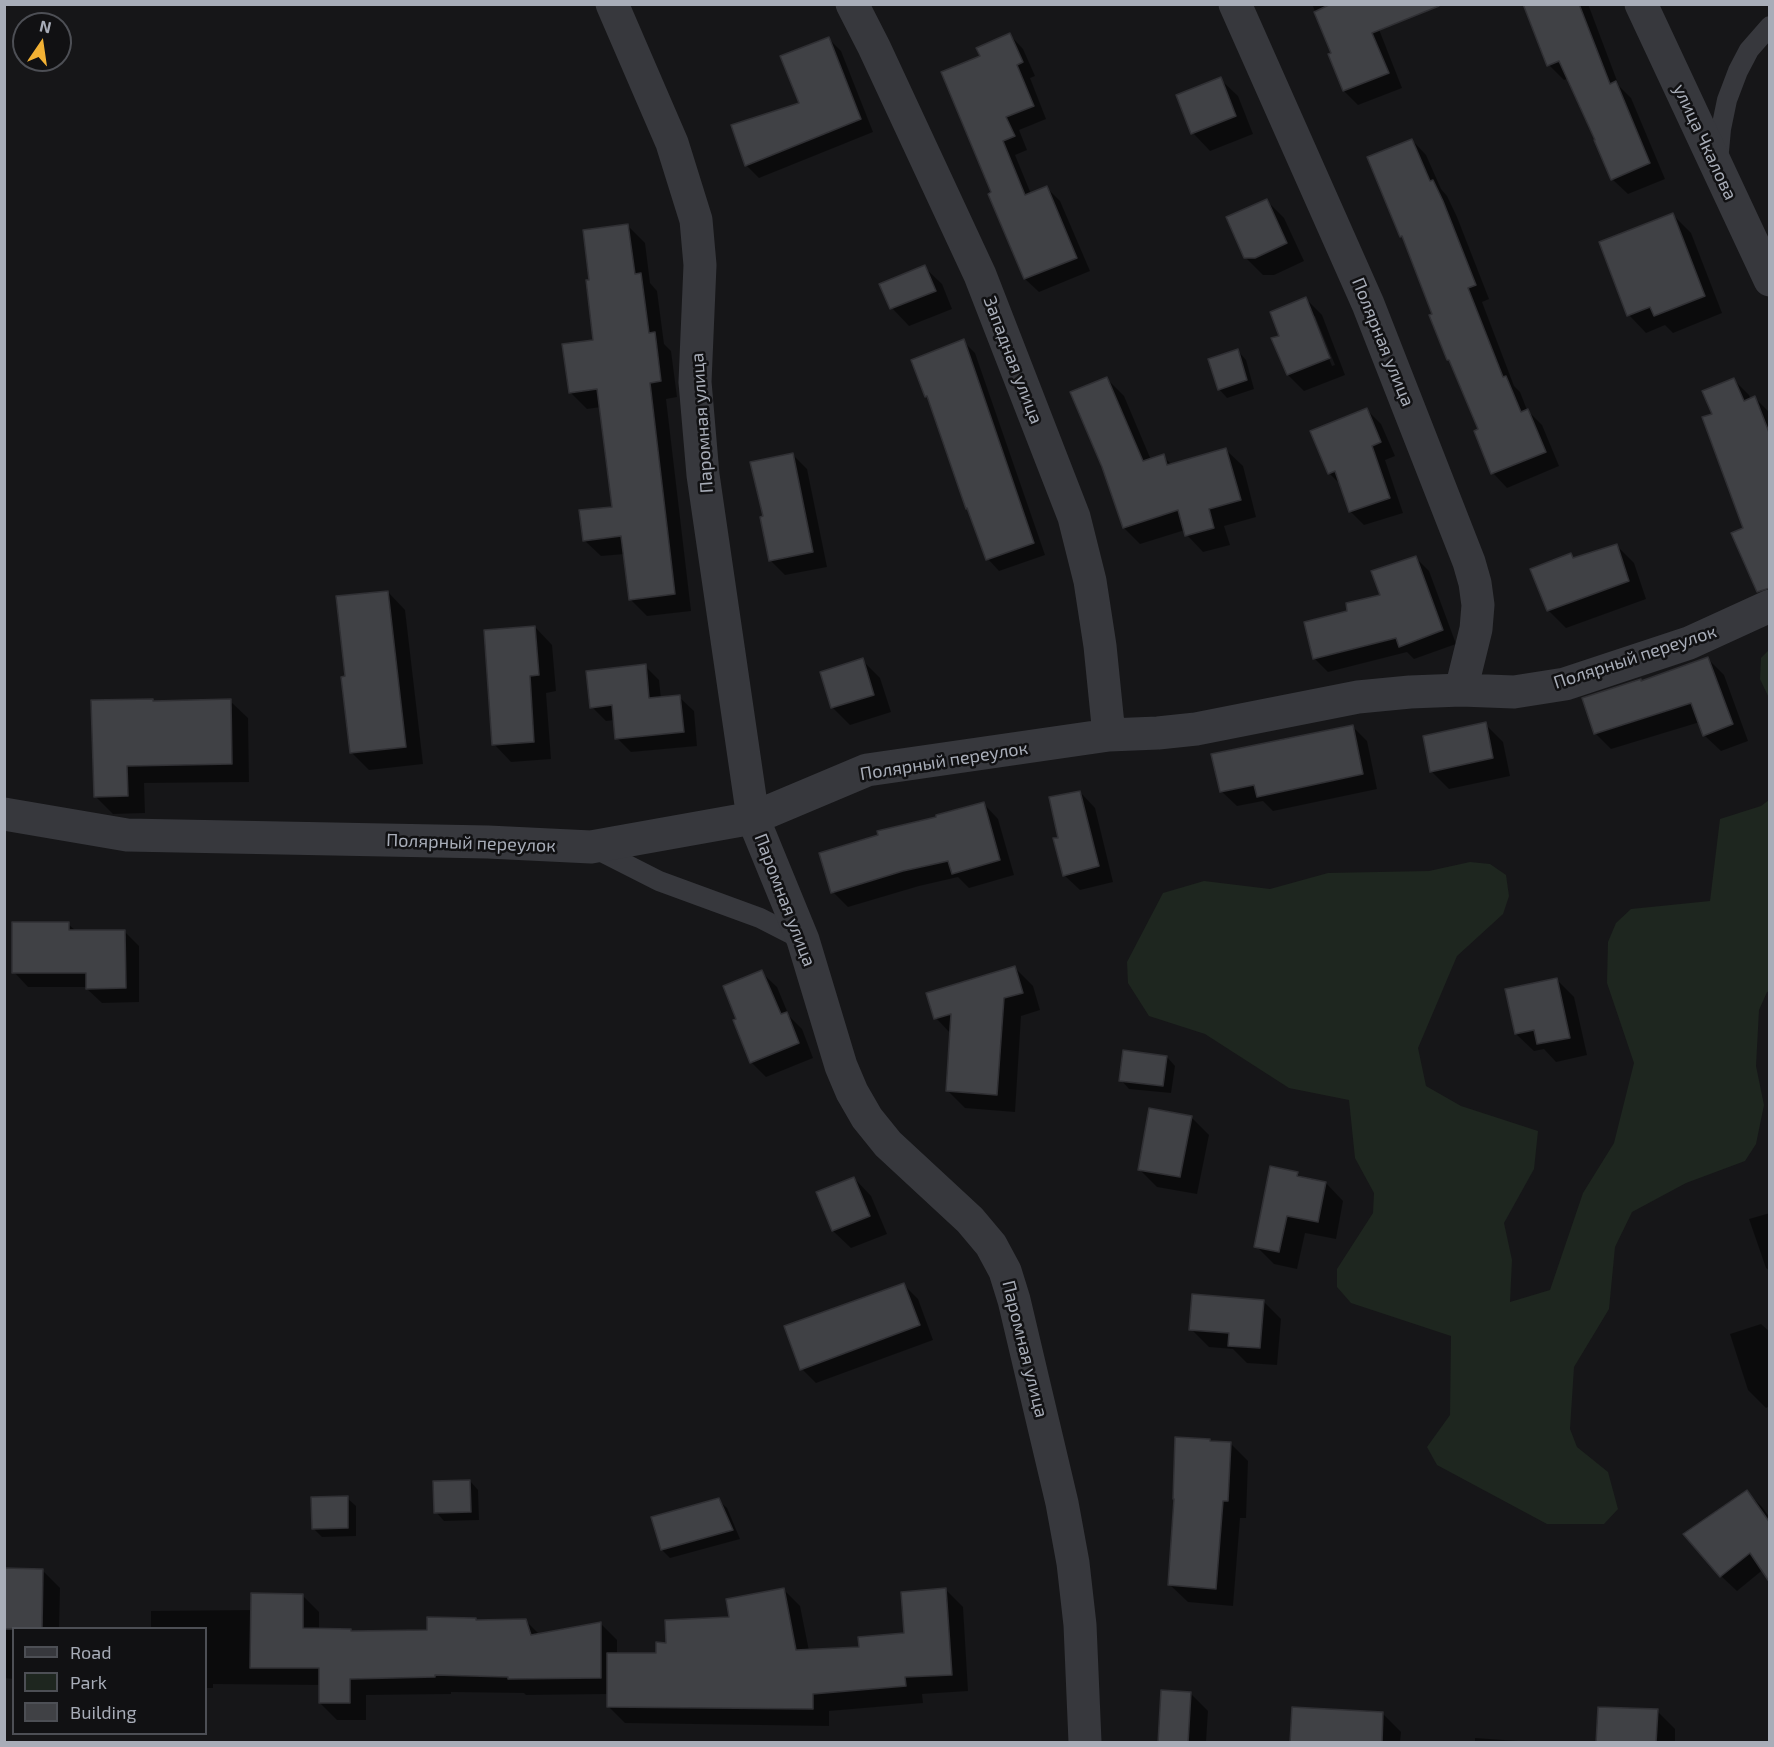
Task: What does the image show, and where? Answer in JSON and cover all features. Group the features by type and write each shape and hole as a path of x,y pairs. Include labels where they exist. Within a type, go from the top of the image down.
{"street":[{"name":"Паромная улица","path":"612,4 672,143 696,220 700,265 695,382 703,475 753,818 803,940 841,1066 863,1112 888,1144 970,1220 991,1245 1005,1271 1014,1300 1062,1503 1071,1553 1080,1625 1085,1743"},
{"name":"Западная улица","path":"852,4 980,275 1074,517 1091,592 1100,646 1109,735"},
{"name":"Полярная улица","path":"1235,4 1368,304 1469,561 1478,605 1476,629 1461,690"},
{"name":"улица Чкалова","path":"1641,4 1770,280"},
{"name":"Полярный переулок","path":"4,814 128,835 477,842 591,847 753,818 867,770 1109,735 1196,729 1358,697 1461,690 1514,692 1565,684 1689,643 1770,606"}],"lane":[{"path":"1717,168 1727,100 1749,50 1770,26"},
{"path":"591,847 659,881 760,918 803,940"}],"green space":[{"path":"1769,650 1769,698 1760,679 1761,658"},
{"path":"1769,800 1770,991 1767,992 1759,1010 1756,1066 1764,1105 1756,1144 1745,1161 1686,1183 1632,1212 1615,1247 1609,1309 1574,1367 1570,1429 1577,1447 1608,1472 1618,1509 1604,1524 1547,1524 1437,1465 1427,1447 1450,1415 1451,1336 1351,1303 1337,1287 1337,1269 1373,1213 1374,1193 1355,1158 1349,1100 1289,1088 1205,1034 1149,1016 1128,983 1127,962 1163,893 1204,881 1270,889 1328,873 1429,871 1470,862 1490,864 1506,875 1509,896 1503,914 1457,956 1418,1048 1426,1086 1461,1106 1538,1131 1534,1169 1504,1223 1512,1260 1510,1302 1550,1290 1583,1193 1614,1143 1634,1063 1607,983 1608,942 1616,923 1631,909 1710,901 1720,819 1761,806"}],"building":[{"path":"1331,4 1439,4 1439,6 1372,33 1389,73 1343,91 1328,54 1331,53 1314,12"},
{"path":"1523,4 1579,4 1610,84 1616,81 1650,163 1611,180 1559,61 1547,66"},
{"path":"1010,33 1023,62 1017,65 1034,106 1006,117 1015,136 1003,141 1025,195 1047,186 1077,258 1024,279 941,72 980,56 976,48"},
{"path":"829,37 861,119 745,166 731,125 799,103 780,56"},
{"path":"1221,77 1236,116 1191,134 1176,95"},
{"path":"1412,139 1430,181 1433,180 1443,201 1476,285 1468,288 1503,377 1506,376 1521,412 1528,409 1546,452 1491,474 1474,431 1478,429 1449,360 1447,360 1402,236 1400,237 1367,157"},
{"path":"1267,199 1287,243 1255,258 1244,258 1226,217"},
{"path":"1673,213 1705,296 1654,316 1650,307 1627,316 1599,242"},
{"path":"628,224 635,274 641,273 649,333 655,332 661,381 650,383 675,594 629,600 621,536 583,541 579,510 612,507 597,389 569,393 562,344 593,340 583,230"},
{"path":"925,265 936,291 890,309 879,284"},
{"path":"1306,297 1330,358 1287,375 1271,338 1279,336 1270,312"},
{"path":"964,339 1034,543 986,560 927,396 925,397 911,360"},
{"path":"1238,349 1247,380 1218,390 1208,359"},
{"path":"1107,377 1143,461 1164,454 1167,465 1226,448 1241,500 1209,509 1214,528 1185,536 1178,510 1123,528 1102,467 1070,392"},
{"path":"1734,378 1744,401 1755,396 1770,435 1770,588 1757,592 1731,533 1743,528 1702,417 1712,414 1702,391"},
{"path":"1367,408 1381,442 1372,446 1390,498 1349,512 1335,471 1328,474 1310,431"},
{"path":"793,453 813,552 769,561 760,517 763,516 750,462"},
{"path":"1617,544 1629,581 1547,611 1530,569 1571,553 1573,558"},
{"path":"1416,556 1443,630 1399,647 1396,638 1313,659 1304,622 1347,611 1346,603 1380,595 1371,571"},
{"path":"388,591 406,747 350,753 341,677 345,676 336,596"},
{"path":"535,626 539,675 530,676 534,742 492,745 484,630"},
{"path":"1708,657 1733,724 1703,736 1691,703 1594,734 1582,698 1641,679 1641,681"},
{"path":"863,658 874,695 831,708 820,672"},
{"path":"646,664 649,698 680,695 684,732 615,739 612,705 590,708 586,671"},
{"path":"153,699 153,701 231,699 232,764 127,766 128,796 94,797 91,700"},
{"path":"1486,722 1493,758 1430,772 1423,736"},
{"path":"1353,725 1363,774 1257,797 1254,785 1220,792 1211,754"},
{"path":"1080,791 1099,866 1063,876 1053,838 1058,838 1049,797"},
{"path":"984,802 1000,860 952,874 948,861 903,871 831,893 819,853 878,835 877,831 936,817 936,815"},
{"path":"12,922 69,922 69,930 125,930 126,988 86,989 86,973 12,973"},
{"path":"1015,966 1023,993 1004,998 997,1095 946,1091 951,1014 934,1019 926,993"},
{"path":"762,970 781,1014 787,1012 799,1043 750,1063 733,1020 736,1019 723,986"},
{"path":"1557,978 1570,1038 1537,1044 1534,1030 1515,1034 1505,989"},
{"path":"1123,1050 1167,1056 1163,1086 1119,1081"},
{"path":"1149,1108 1192,1116 1180,1177 1138,1170"},
{"path":"1270,1166 1298,1172 1297,1176 1326,1182 1318,1222 1287,1216 1279,1252 1254,1247"},
{"path":"854,1177 870,1216 832,1231 816,1192"},
{"path":"904,1283 920,1325 800,1370 784,1326"},
{"path":"1192,1294 1264,1300 1260,1348 1228,1346 1229,1333 1189,1330"},
{"path":"1175,1437 1231,1442 1228,1501 1223,1501 1216,1589 1168,1585 1174,1499"},
{"path":"470,1480 471,1512 434,1513 433,1481"},
{"path":"1747,1490 1770,1523 1770,1583 1750,1553 1720,1577 1683,1534"},
{"path":"348,1496 348,1528 312,1529 311,1497"},
{"path":"719,1498 733,1530 661,1550 651,1517"},
{"path":"4,1568 43,1569 42,1627 4,1629"},
{"path":"784,1588 796,1650 859,1647 858,1637 904,1633 901,1592 946,1588 952,1675 905,1677 906,1686 813,1694 813,1709 607,1707 607,1653 656,1653 656,1642 666,1643 665,1620 729,1617 726,1599"},
{"path":"251,1593 303,1594 303,1628 351,1629 351,1631 427,1630 427,1617 476,1618 476,1620 526,1619 531,1635 601,1622 601,1678 508,1679 508,1677 435,1675 435,1677 350,1679 350,1703 319,1703 319,1668 250,1668"},
{"path":"1161,1690 1191,1692 1188,1743 1158,1743"},
{"path":"1292,1707 1383,1712 1382,1743 1290,1743"},
{"path":"1598,1707 1658,1709 1656,1743 1596,1743"}]}
